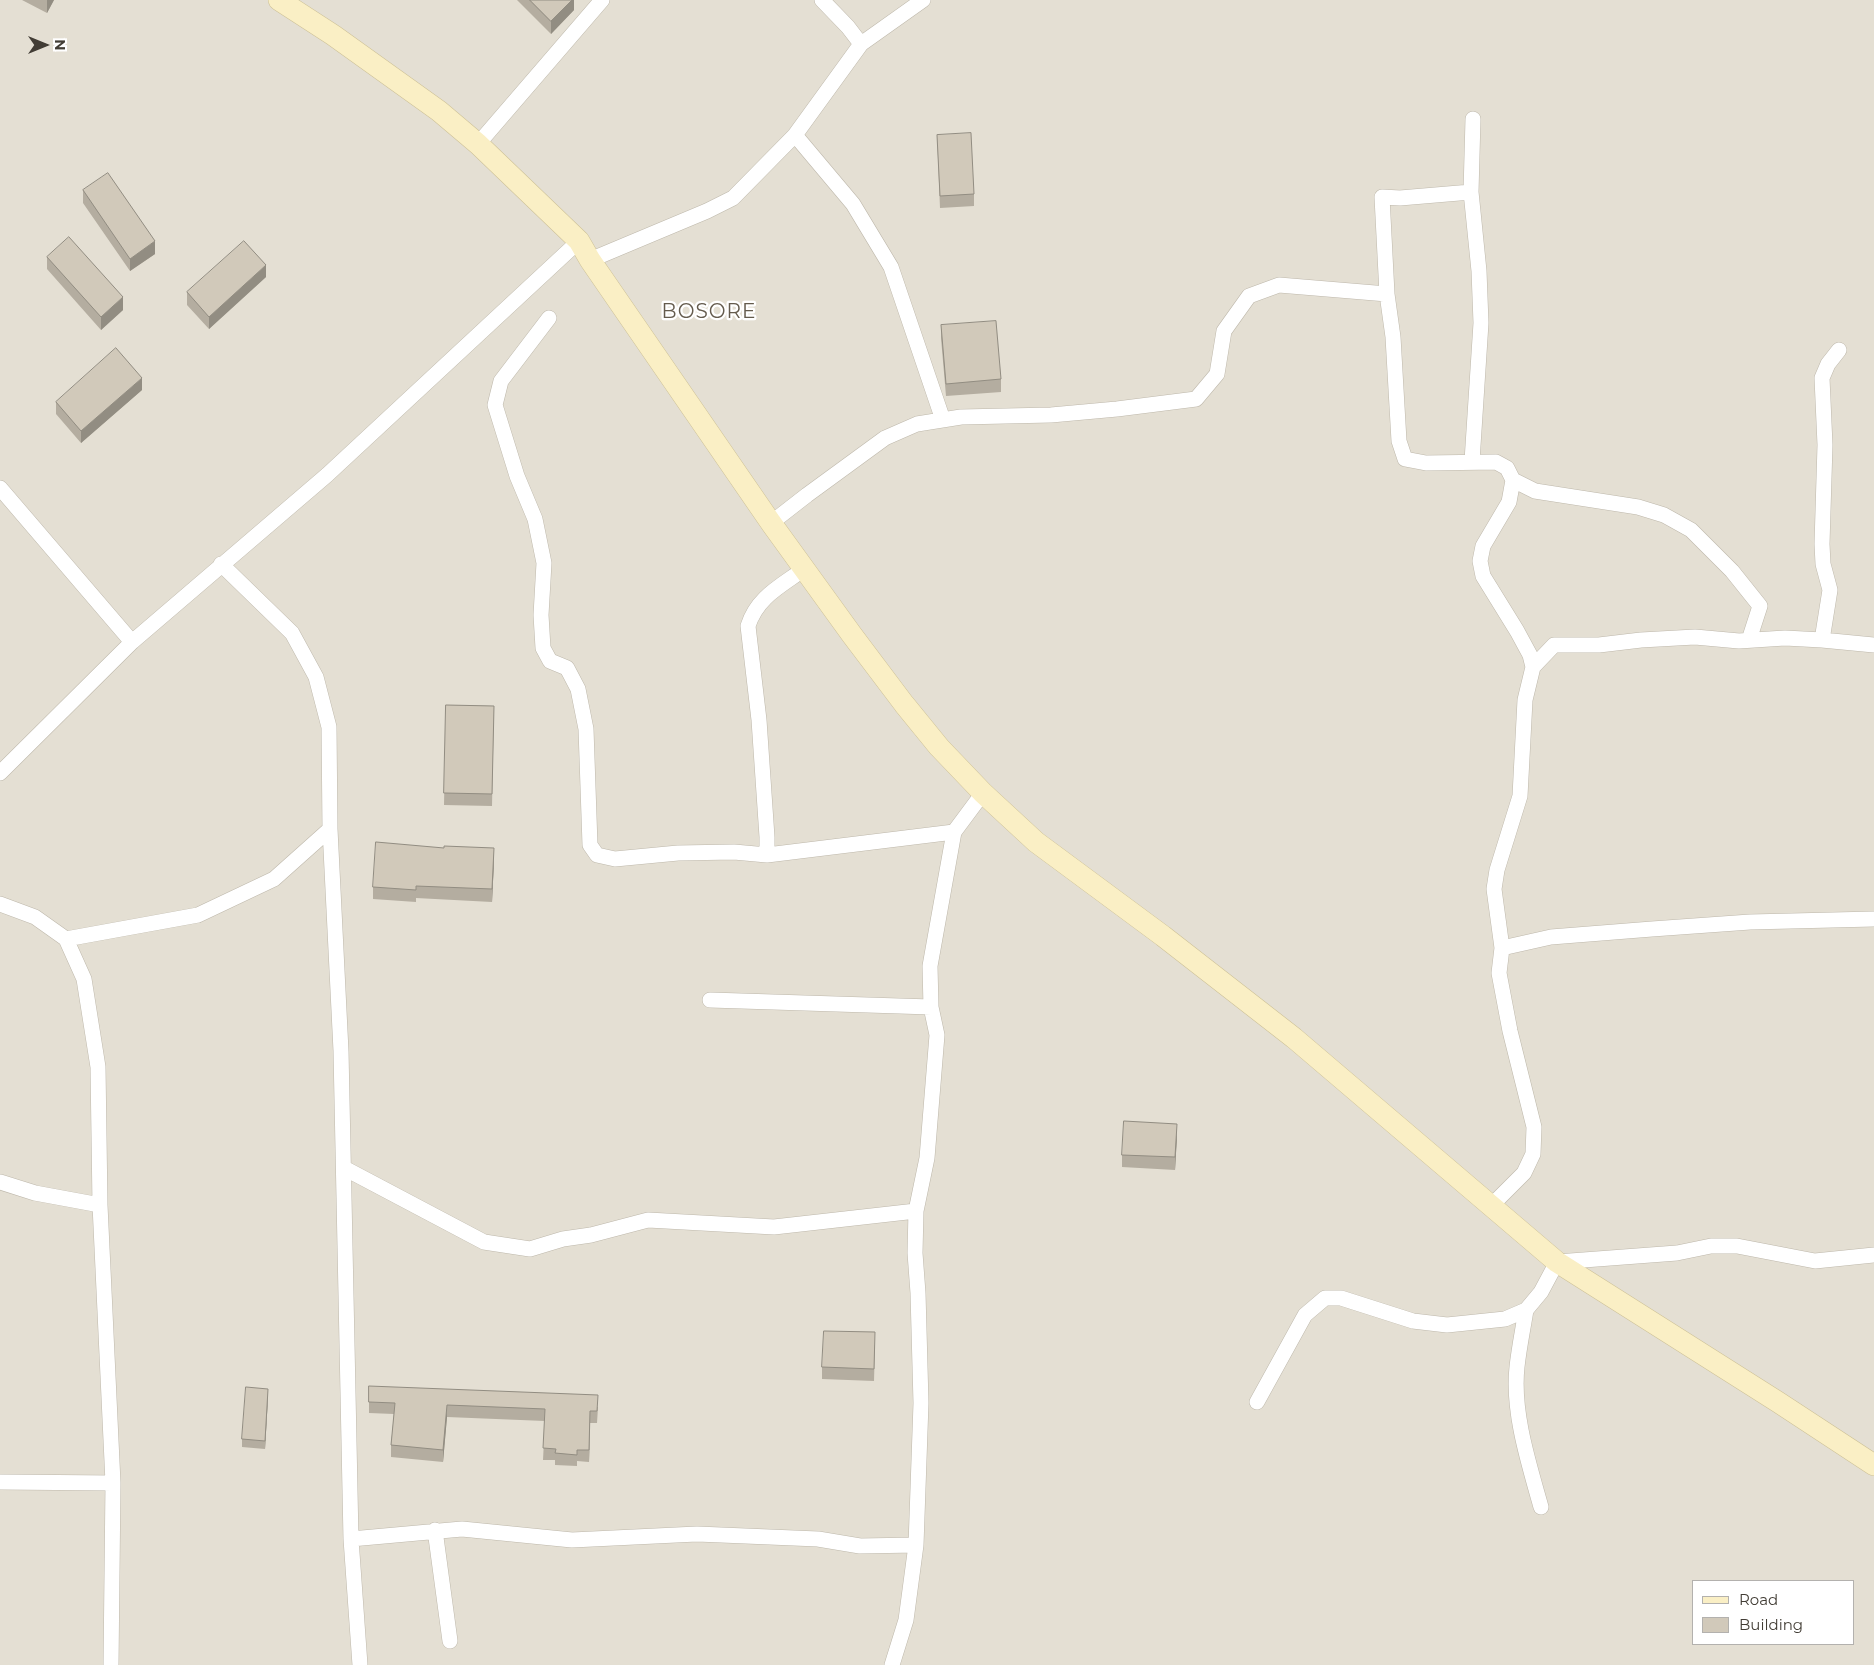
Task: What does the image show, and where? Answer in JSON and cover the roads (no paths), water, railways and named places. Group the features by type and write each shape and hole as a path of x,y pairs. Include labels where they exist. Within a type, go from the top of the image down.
{"street":[{"path":"279,0 333,35 439,110 478,144 579,241 590,260 771,523 904,704 939,747 983,793 1036,842 1163,936 1294,1038 1492,1205 1556,1262 1761,1391 1874,1465"},
{"path":"478,144 602,0"},
{"path":"822,0 848,27 861,44"},
{"path":"590,260 707,212 733,198 795,135 861,44 923,0"},
{"path":"1472,462 1481,323 1479,271 1471,192 1473,119"},
{"path":"795,135 853,204 891,266 943,420"},
{"path":"1471,192 1400,198 1382,197 1387,294 1393,337 1399,441 1405,459 1426,463 1496,462 1508,468 1514,480 1535,491 1638,507 1664,515 1691,530 1732,571 1760,606 1749,640"},
{"path":"3,763 132,642 327,475 579,241"},
{"path":"771,523 885,438 917,424 961,417 1051,415 1098,411 1196,399 1217,374 1224,331 1248,296 1279,285 1387,294"},
{"path":"549,318 501,381 496,405 517,476 535,519 544,563 541,615 543,648 550,662 567,668 578,689 586,729 590,845 597,855 615,859 734,852 767,856 954,832"},
{"path":"1822,640 1830,590 1823,564 1825,445 1822,378 1828,364 1839,350"},
{"path":"1492,1205 1524,1173 1533,1154 1534,1127 1510,1031 1499,973 1502,948 1494,889 1497,870 1520,796 1525,700 1533,667 1530,655 1517,631 1483,576 1480,561 1483,546 1509,502 1514,480"},
{"path":"0,488 132,642"},
{"path":"221,564 292,633 316,677 329,727 330,828 341,1041 351,1539 360,1665"},
{"path":"767,856 759,720 748,626 751,615 762,600 804,569"},
{"path":"1533,667 1554,645 1599,645 1695,637 1749,640 1785,638 1874,645"},
{"path":"892,1665 906,1620 916,1545 921,1403 915,1253 916,1212 927,1158 937,1035 931,1007 930,966 954,832 983,793"},
{"path":"66,939 198,915 274,880 330,828"},
{"path":"0,904 34,916 66,939 84,979 98,1066 100,1205 113,1483 111,1665"},
{"path":"1502,948 1550,937 1652,929 1750,922 1874,919"},
{"path":"710,1000 931,1007"},
{"path":"344,1168 484,1242 530,1249 563,1239 591,1235 648,1220 774,1227 916,1212"},
{"path":"0,1182 34,1193 100,1205"},
{"path":"1556,1262 1677,1253 1711,1246 1737,1246 1814,1261 1874,1255"},
{"path":"1257,1402 1305,1315 1326,1298 1341,1298 1414,1321 1447,1325 1505,1319 1526,1310 1541,1292 1556,1262"},
{"path":"1526,1310 1516,1368 1517,1395 1521,1430 1541,1507"},
{"path":"0,1482 113,1483"},
{"path":"351,1539 462,1529 572,1540 697,1534 818,1539 860,1546 916,1545"},
{"path":"435,1530 450,1641"}],"district":[{"name":"BOSORE","path":"709,312"}]}
